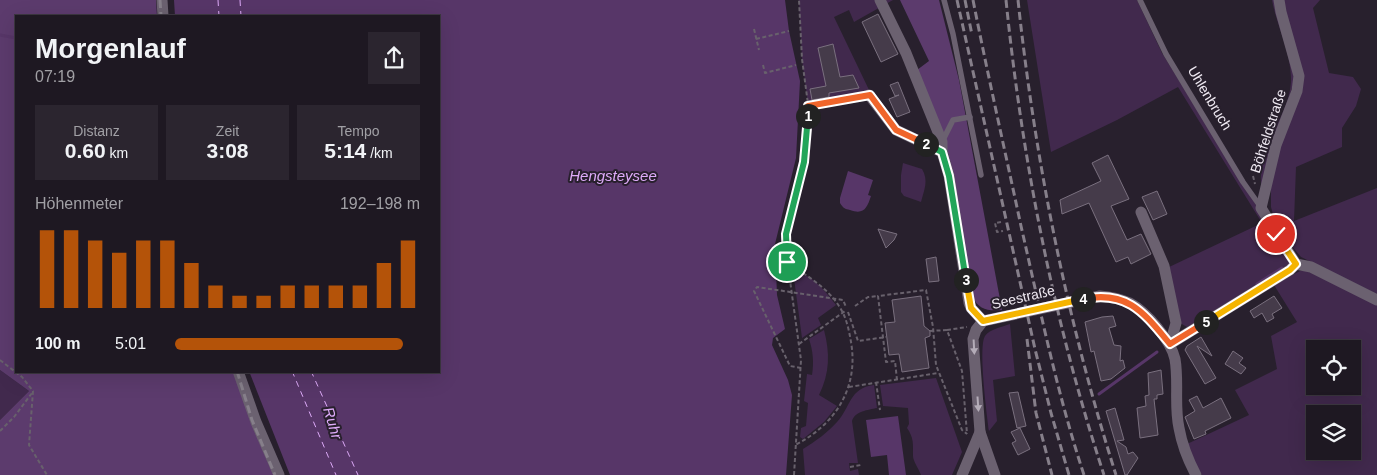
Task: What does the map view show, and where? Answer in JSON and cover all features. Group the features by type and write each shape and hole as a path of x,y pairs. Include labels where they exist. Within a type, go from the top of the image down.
{"street":[{"path":"162,0 163,15"},
{"name":"Seestraße","path":"880,0 906,53 942,147 949,176 969,303 983,321"},
{"name":"Böhfeldstraße","path":"1261,208 1276,145 1295,98 1299,76 1280,12 1279,0"},
{"path":"870,95 896,130 942,147"},
{"path":"1261,208 1296,264 1311,268 1377,300"},
{"path":"1141,212 1164,266 1176,323 1170,344 1175,360 1178,426 1182,444 1196,475"},
{"path":"1170,344 1290,270 1296,264"},
{"name":"Seestraße","path":"995,475 978,437 973,339 976,330 983,321 1100,296 1116,298 1132,304 1148,318 1170,344"},
{"path":"239,373 256,422 279,475"},
{"name":"Seestraße","path":"962,475 978,437"}],"lane":[{"path":"944,0 981,175"},
{"name":"Uhlenbruch","path":"1140,0 1166,54 1243,182 1261,208"},
{"path":"942,147 953,120 970,116"}],"path":[{"path":"794,475 801,368 787,262 786,234 804,162 808,106 802,59 800,0"},
{"path":"754,29 759,50"},
{"path":"756,39 789,31"},
{"path":"763,65 765,73 796,65"},
{"path":"808,106 870,95"},
{"path":"1001,222 995,223 997,232 1003,231"},
{"path":"787,262 819,284 845,312 858,340 886,337"},
{"path":"801,368 790,366 754,291 757,287 843,300 846,307"},
{"path":"856,306 868,297 926,290 933,327 936,365 962,430 966,434 978,437"},
{"path":"878,296 886,362 895,360 897,380"},
{"path":"799,344 845,312"},
{"path":"795,445 820,430 834,416 844,402 853,366 852,349 845,312"},
{"path":"930,331 964,327"},
{"path":"946,330 962,371 966,434"},
{"path":"0,360 15,372"},
{"path":"17,373 33,391 28,445 46,475"},
{"path":"849,387 939,373"},
{"path":"876,382 880,410"},
{"path":"0,431 14,417 33,391"},
{"path":"850,467 861,466"}],"shaded area":[{"path":"0,0 156,0 157,15 15,15 15,373 234,373 275,475 0,475 0,420 29,391 0,370"},
{"path":"799,0 893,0 854,22 849,10 834,17 870,92 808,104 802,59"},
{"path":"900,0 939,0 959,80 1002,310 984,309 972,296 954,175 942,131 917,70 929,61"},
{"path":"1027,0 1137,0 1162,53 1289,258 1289,265 1187,327 1180,323 1167,268 1262,223 1178,87 1117,120 1051,152"},
{"path":"1272,0 1277,0 1295,77 1262,191 1261,175 1263,161 1289,95 1291,82 1287,51"},
{"path":"1283,0 1320,0 1313,8 1329,73 1353,77 1361,89 1356,106 1342,128 1342,147 1296,167 1294,221 1377,188 1377,294 1301,257 1289,243 1274,218 1271,207 1271,183 1278,153 1299,96"},
{"path":"903,163 922,169 924,173 925,185 921,202 904,196 901,192"},
{"path":"793,271 799,272 811,279 836,305 818,318 821,325 802,338"},
{"path":"1300,271 1307,271 1377,304 1377,475 1202,475 1192,458 1187,444 1249,415 1235,390 1277,369 1271,336 1297,322 1274,285"},
{"path":"1010,324 1015,376 993,380 997,421 989,431 982,353 983,343 985,336 990,332"},
{"path":"824,330 828,363 823,387 819,395 837,406 824,422 803,439 800,437 801,428 806,426 808,403 804,401 807,374 812,375 813,366 809,339"},
{"path":"0,370 29,391 0,420"},
{"path":"936,378 962,452 952,475 921,475 913,458 912,438 907,428 909,424 908,408 883,406 880,385"},
{"path":"874,385 877,408 859,413 852,421 858,463 849,463 850,471 858,469 859,475 805,475 803,449 821,437 837,422 855,394 866,387"}],"water":[{"name":"Hengsteysee","path":"174,0 785,0 789,31 800,81 796,158 775,244 777,295 785,329 773,338 772,345 788,380 792,395 786,475 290,475 250,373 440,373 440,15 175,15"},
{"path":"848,171 873,180 868,195 871,196 870,200 866,207 859,212 847,209 840,203"},
{"path":"898,416 906,475 889,475 887,455 871,457 866,420"}],"building":[{"path":"878,14 898,54 881,62 862,22"},
{"path":"833,44 840,77 853,75 859,88 829,93 829,97 812,100 810,89 826,86 818,48"},
{"path":"898,82 910,112 897,117 889,99 899,95 895,96 890,85"},
{"path":"1108,155 1129,199 1111,206 1127,240 1141,234 1151,254 1131,264 1128,257 1116,262 1089,203 1062,214 1060,200 1101,181 1092,163"},
{"path":"1157,191 1167,214 1153,220 1142,197"},
{"path":"878,229 897,234 886,248"},
{"path":"936,257 939,281 929,282 926,259"},
{"path":"921,296 924,326 930,331 930,336 925,338 929,368 902,372 899,354 889,355 885,323 895,322 892,300"},
{"path":"1274,296 1282,308 1272,314 1274,318 1267,322 1262,313 1254,318 1250,311"},
{"path":"1113,316 1116,326 1109,328 1114,345 1121,346 1120,361 1123,360 1125,368 1111,379 1101,381 1094,351 1091,352 1085,322"},
{"path":"1201,337 1212,356 1197,346 1216,378 1205,384 1185,350 1187,346"},
{"path":"1233,351 1243,358 1239,363 1246,368 1241,374 1225,364"},
{"path":"1161,370 1163,394 1157,395 1157,399 1154,399 1158,435 1140,438 1137,408 1146,406 1145,396 1149,395 1148,373"},
{"path":"1018,392 1026,426 1017,428 1009,393"},
{"path":"1197,396 1203,408 1221,398 1231,418 1205,431 1206,434 1194,439 1185,417 1195,411 1189,400"},
{"path":"1115,408 1124,440 1117,441 1126,447 1128,454 1133,452 1138,458 1127,475 1125,475 1106,411"},
{"path":"1020,428 1030,449 1018,455 1012,443 1016,441 1011,432"}],"waterway":[{"path":"0,35 15,38"},
{"path":"1257,284 1282,268"},
{"path":"1099,394 1157,352"}],"ferry route":[{"path":"218,0 219,15"},
{"path":"240,0 241,15"},
{"path":"293,373 336,475"},
{"path":"312,373 358,475"}],"railway":[{"path":"160,0 161,15"},
{"path":"957,0 1035,349 1069,475"},
{"path":"965,0 972,35"},
{"path":"973,0 1042,320 1065,413 1084,475"},
{"path":"1006,0 1021,120 1042,240 1070,359 1104,475"},
{"path":"1018,0 1034,120 1055,240 1082,358 1116,475"},
{"path":"1027,339 1036,413 1052,475"},
{"path":"238,373 252,420 275,475"}],"route":[{"path":"787,262 786,234 804,162 808,129 808,106 870,95 896,130 942,152 949,176 969,303 983,321 1100,296 1116,298 1132,304 1148,318 1170,344 1290,270 1296,264 1276,234"}],"water label":[{"name":"Ruhr","path":"333,423"}]}
